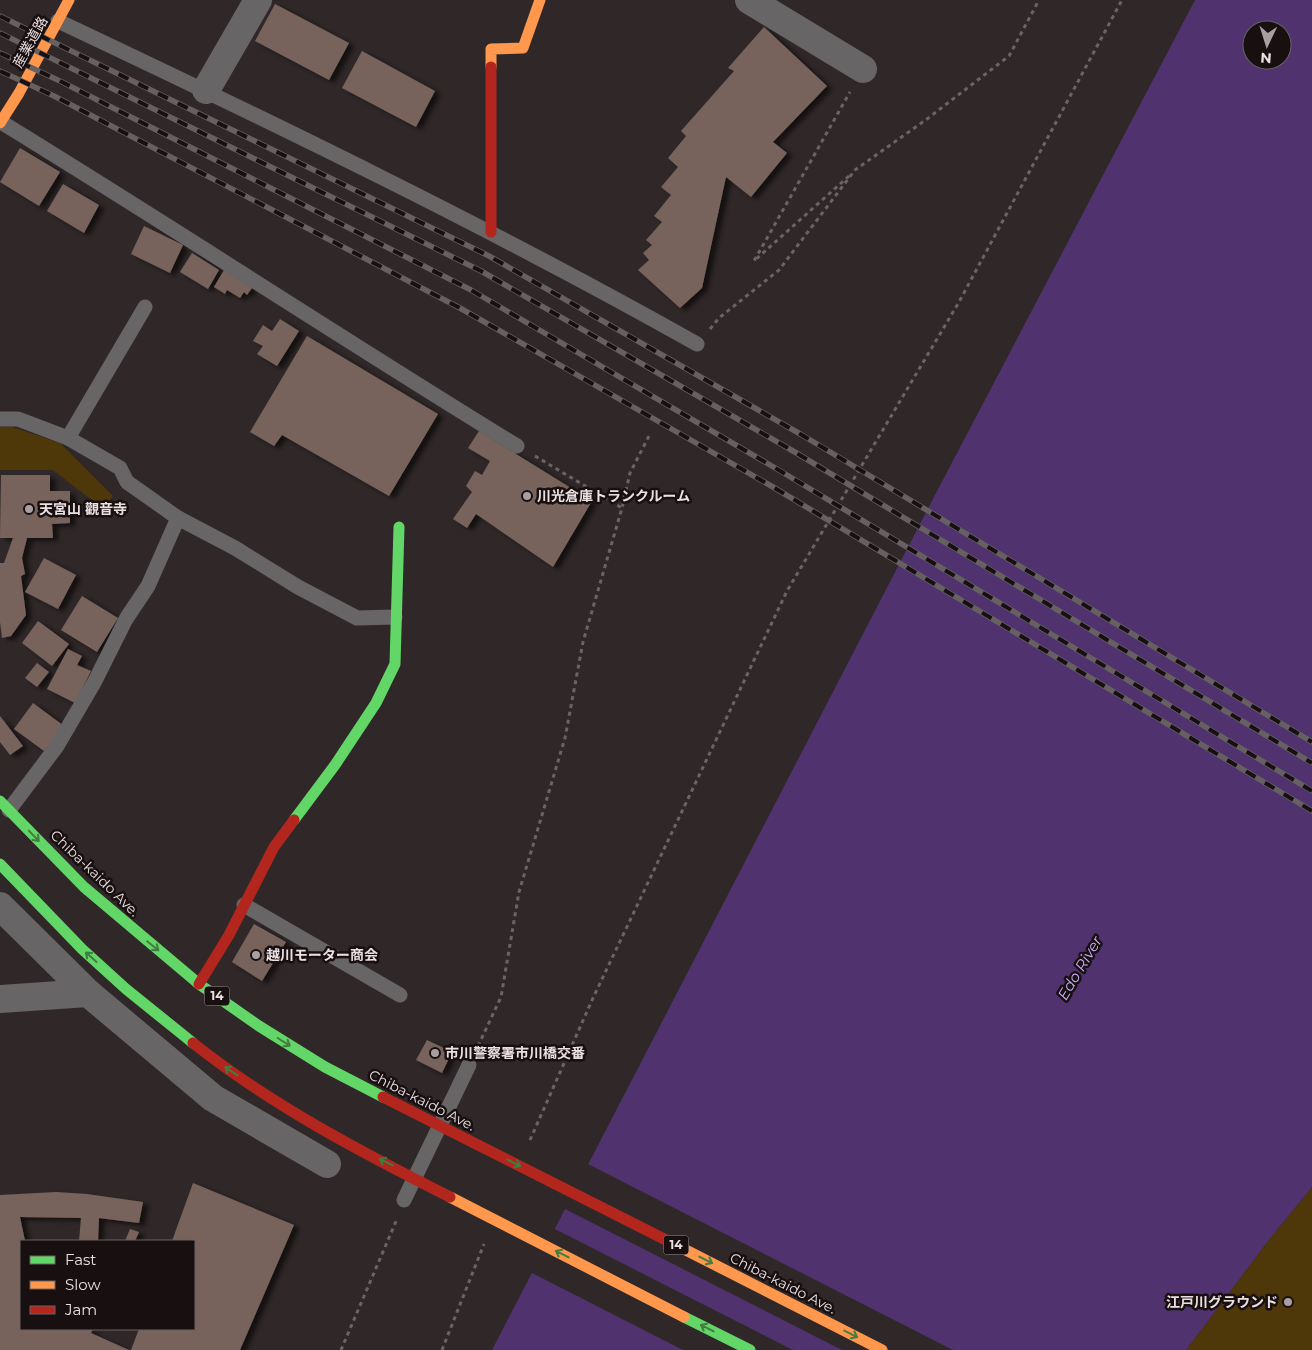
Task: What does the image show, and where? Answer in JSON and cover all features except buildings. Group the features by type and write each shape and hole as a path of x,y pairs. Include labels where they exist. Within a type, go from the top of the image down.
{"main road":[{"name":"産業道路","path":"0,123 70,0"},
{"path":"491,232 491,49 523,48 540,0"},
{"path":"200,984 229,935 274,847 335,765 376,704 395,664 399,528"},
{"name":"Chiba-kaido Ave.","path":"4,805 84,887 144,939 200,984 259,1026 324,1067 882,1350"},
{"path":"0,864 82,949 126,989 214,1060 277,1101 337,1138 750,1350"}],"street":[{"path":"206,90 258,0"},
{"path":"749,0 863,69"},
{"path":"0,906 88,993 213,1098 327,1164"},
{"path":"0,999 88,993"}],"lane":[{"path":"58,21 206,90 491,232 697,344"},
{"path":"0,123 134,204 517,446"},
{"path":"68,438 146,307"},
{"path":"0,419 18,419 68,438 120,468 127,482 178,518 235,548 298,587 357,618 395,617"},
{"path":"4,805 57,746 95,681 126,619 148,586 178,518"},
{"path":"244,905 400,995"},
{"path":"404,1200 470,1065"}],"path":[{"path":"863,69 754,261 855,170 927,119 1009,56 1039,0"},
{"path":"526,1149 593,998 787,591 959,302 1122,0"},
{"path":"697,344 719,318 779,270 855,170"},
{"path":"470,1065 501,997 519,892 564,738 583,642 622,508 630,473 650,434"},
{"path":"517,446 622,508"},
{"path":"341,1350 404,1200"},
{"path":"442,1350 487,1238"}],"shaded area":[{"path":"0,427 12,427 60,443 113,496 102,508 53,470 0,470"},
{"path":"1312,1187 1312,1350 1186,1350 1268,1241"}],"water":[{"name":"Edo River","path":"1195,0 1312,0 1312,1187 1268,1241 1186,1350 492,1350 935,495"}],"pier":[{"path":"586,1163 953,1350 842,1350 563,1208"},
{"path":"553,1228 793,1350 683,1350 530,1272"}],"railway":[{"path":"0,16 489,256 802,435 1312,742"},
{"path":"0,33 481,271 793,451 1312,763"},
{"path":"0,53 62,82 471,290 782,472 1312,791"},
{"path":"0,71 54,96 460,308 773,487 1312,811"}],"traffic: fast":[{"path":"294,820 335,765 376,703 395,664 399,527"},
{"path":"0,801 84,887 199,984 259,1026 325,1067 383,1097"},
{"path":"0,864 82,949 126,989 193,1043"},
{"path":"684,1317 750,1350"}],"traffic: slow":[{"path":"0,123 19,93 69,0"},
{"path":"491,67 491,49 523,48 540,0"},
{"path":"450,1197 684,1317"},
{"path":"672,1243 882,1350"}],"traffic: jam":[{"path":"491,67 491,232"},
{"path":"199,984 229,935 274,847 294,820"},
{"path":"193,1043 223,1066 285,1107 350,1145 450,1197"},
{"path":"383,1097 672,1243"}],"place":[{"name":"川光倉庫トランクルーム","path":"527,496"},
{"name":"天宮山 觀音寺","path":"29,509"},
{"name":"越川モーター商会","path":"256,955"},
{"name":"市川警察署市川橋交番","path":"435,1053"},
{"name":"江戸川グラウンド","path":"1288,1302"}]}
